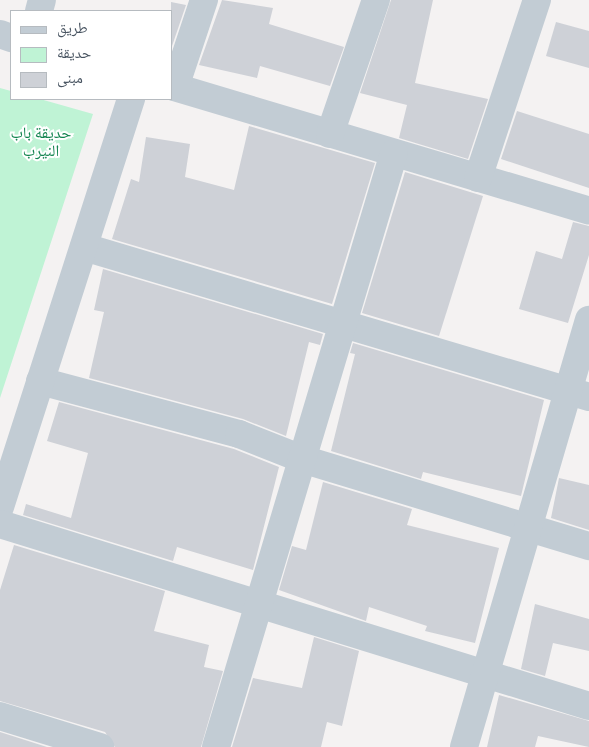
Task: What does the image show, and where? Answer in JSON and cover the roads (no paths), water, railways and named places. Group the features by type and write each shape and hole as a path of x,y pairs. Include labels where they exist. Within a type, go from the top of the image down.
{"street":[{"path":"204,0 173,87 589,211"},
{"path":"330,134 376,0"},
{"path":"478,178 537,0"},
{"path":"0,507 131,100"},
{"path":"216,747 394,153"},
{"path":"84,247 579,394"},
{"path":"464,747 528,525 579,394 589,320"},
{"path":"40,381 239,434 302,459 528,525 589,546"},
{"path":"0,524 589,706"},
{"path":"0,716 100,747"}],"park label":[{"name":"حديقة باب النيرب","path":"41,142"}]}
